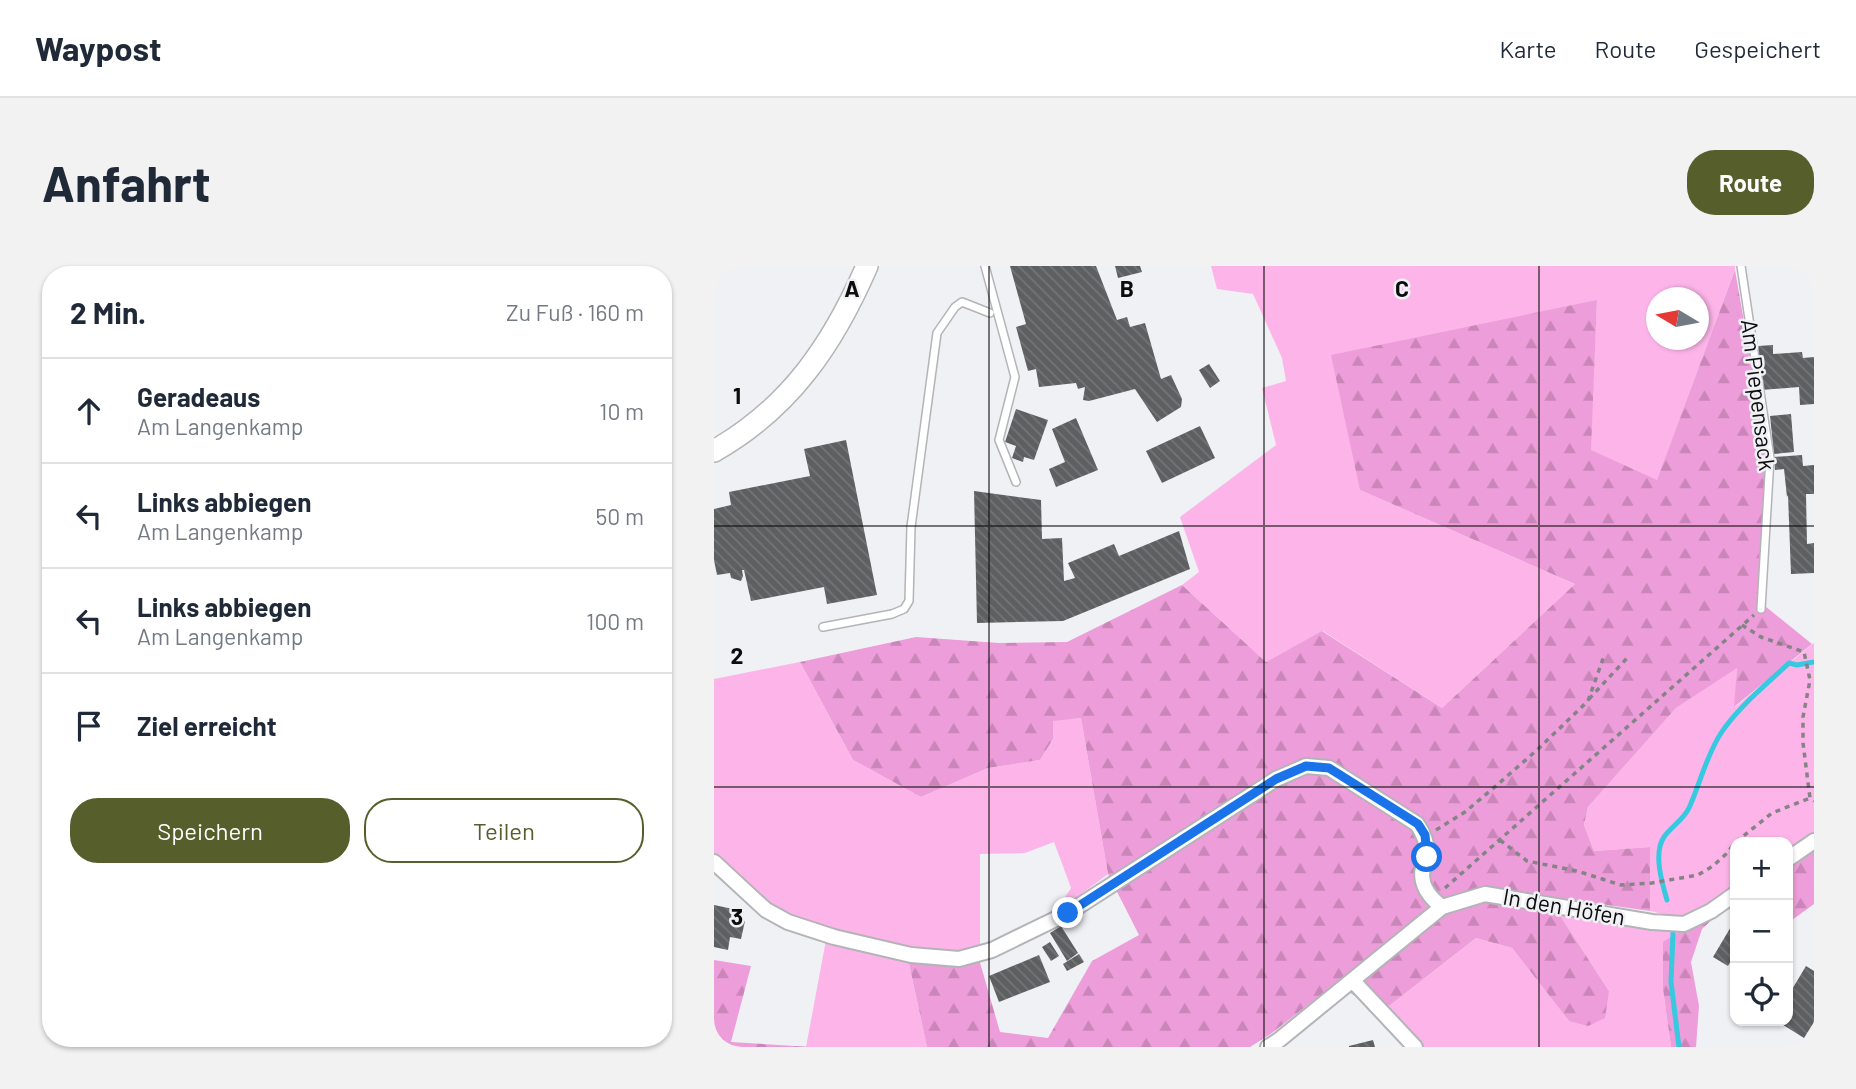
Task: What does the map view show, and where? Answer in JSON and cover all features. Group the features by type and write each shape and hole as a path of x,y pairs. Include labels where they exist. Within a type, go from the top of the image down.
{"main road":[{"path":"716,450 775,408 807,370 839,325 867,266"}],"street":[{"path":"714,862 766,910 789,922 834,937 911,955 959,959 992,950 1068,913 1276,779 1306,766 1329,768 1418,824 1425,835 1427,857 1422,871 1423,885 1437,903"},
{"path":"1793,856 1814,841"},
{"name":"In den Höfen","path":"1268,1047 1353,981 1437,903 1485,894 1652,922 1684,924 1711,911 1730,898"},
{"path":"1353,981 1415,1047"}],"lane":[{"path":"985,266 1015,377 999,440 1016,482"},
{"name":"Am Piepensack","path":"1741,266 1770,458 1760,609"},
{"path":"823,626 892,614 904,609 909,601 911,527 937,333 955,307 962,302 990,313"}],"path":[{"path":"1437,903 1500,840 1760,609"},
{"path":"1742,625 1761,637 1804,652 1812,678 1803,717 1803,743 1812,799 1772,813 1743,837"},
{"path":"1588,701 1604,656"},
{"path":"1425,835 1473,806 1537,750 1588,701 1628,657"},
{"path":"1500,840 1527,861 1577,871 1621,886 1698,875 1730,850"}],"shaded area":[{"path":"1211,266 1735,266 1709,340 1709,287 1646,287 1646,350 1705,350 1657,481 1590,450 1597,300 1360,490 1575,584 1442,708 1323,631 1266,662 1182,585 1199,572 1180,517 1276,445 1262,388 1286,381 1282,358 1253,294 1217,289"},
{"path":"1814,643 1814,834 1793,849 1793,837 1730,837 1730,891 1681,918 1650,911 1650,847 1594,851 1584,825 1588,807 1676,708 1737,667 1735,707"},
{"path":"800,662 853,760 921,797 988,768 1040,760 1053,739 1053,720 1081,718 1108,874 1053,915 1071,888 1054,842 1025,853 980,854 980,948 958,954 911,950 829,929 768,905 714,857 714,679"},
{"path":"1559,914 1651,929 1685,928 1663,989 1671,1047 1417,1047 1380,1013 1476,938 1512,948 1569,1021 1609,991"},
{"path":"826,940 908,959 927,1047 806,1047"}],"green space":[{"path":"1735,270 1768,459 1760,602 1812,644 1734,707 1737,668 1676,708 1588,807 1584,825 1594,851 1650,847 1650,911 1565,899 1559,914 1609,991 1605,1018 1588,1026 1569,1021 1512,948 1476,938 1380,1013 1336,983 1250,1047 927,1047 908,959 979,959 1000,1032 1048,1038 1092,961 1139,935 1108,874 1081,718 1053,721 1053,739 1040,760 988,768 921,797 853,760 800,662 916,637 999,643 1067,642 1182,585 1266,662 1322,631 1442,708 1575,584 1360,490 1331,355 1597,300 1591,450 1657,480 1705,350 1709,350 1709,340"},
{"path":"1814,844 1814,904 1793,919 1793,900 1793,859"},
{"path":"1715,917 1702,929 1691,962 1699,1006 1696,1047 1671,1047 1663,989 1663,942 1685,928"},
{"path":"714,960 751,966 731,1042 811,1047 714,1047"}],"building":[{"path":"1010,266 1096,266 1117,320 1127,317 1130,327 1145,323 1161,379 1171,375 1182,399 1181,407 1157,422 1135,389 1089,401 1083,400 1085,387 1078,389 1076,383 1039,387 1036,369 1028,371 1016,327 1026,324"},
{"path":"1115,266 1140,266 1142,272 1118,278"},
{"path":"1773,345 1773,354 1802,352 1803,358 1814,357 1814,404 1800,405 1799,387 1761,390 1758,346"},
{"path":"1209,364 1220,381 1210,388 1199,370"},
{"path":"1016,409 1048,420 1034,460 1024,457 1023,462 1012,458 1016,446 1005,442"},
{"path":"1791,414 1794,452 1774,454 1770,416"},
{"path":"1076,418 1098,470 1056,487 1049,469 1065,462 1052,429"},
{"path":"1200,426 1215,458 1162,483 1146,451"},
{"path":"846,440 877,595 827,604 824,587 751,601 744,570 741,581 731,578 730,573 717,575 714,560 714,509 731,505 729,492 810,476 804,449"},
{"path":"1802,455 1803,466 1814,465 1814,494 1806,494 1807,544 1814,543 1814,573 1791,574 1788,495 1787,497 1784,469 1775,470 1774,457"},
{"path":"974,491 1041,500 1042,539 1062,538 1064,581 1075,578 1068,563 1114,544 1119,556 1179,531 1190,569 1063,621 977,623"},
{"path":"714,905 733,909 731,918 745,921 741,939 730,937 728,950 714,947"},
{"path":"1061,926 1078,953 1067,961 1050,933"},
{"path":"1730,928 1728,966 1713,957"},
{"path":"1050,942 1059,956 1051,961 1042,947"},
{"path":"1079,954 1084,962 1067,971 1063,964"},
{"path":"1039,955 1050,982 999,1002 989,976"},
{"path":"1806,966 1814,971 1814,1022 1804,1038 1785,1026 1793,1026 1793,988"},
{"path":"1373,1040 1375,1047 1349,1047 1349,1046"}],"waterway":[{"path":"1667,900 1659,868 1661,844 1689,808 1711,751 1721,733 1744,705 1789,663 1797,665 1814,662"},
{"path":"1673,932 1671,982 1679,1047"}],"route":[{"path":"1068,913 1276,779 1306,766 1329,768 1418,824 1425,835 1427,857"}]}
